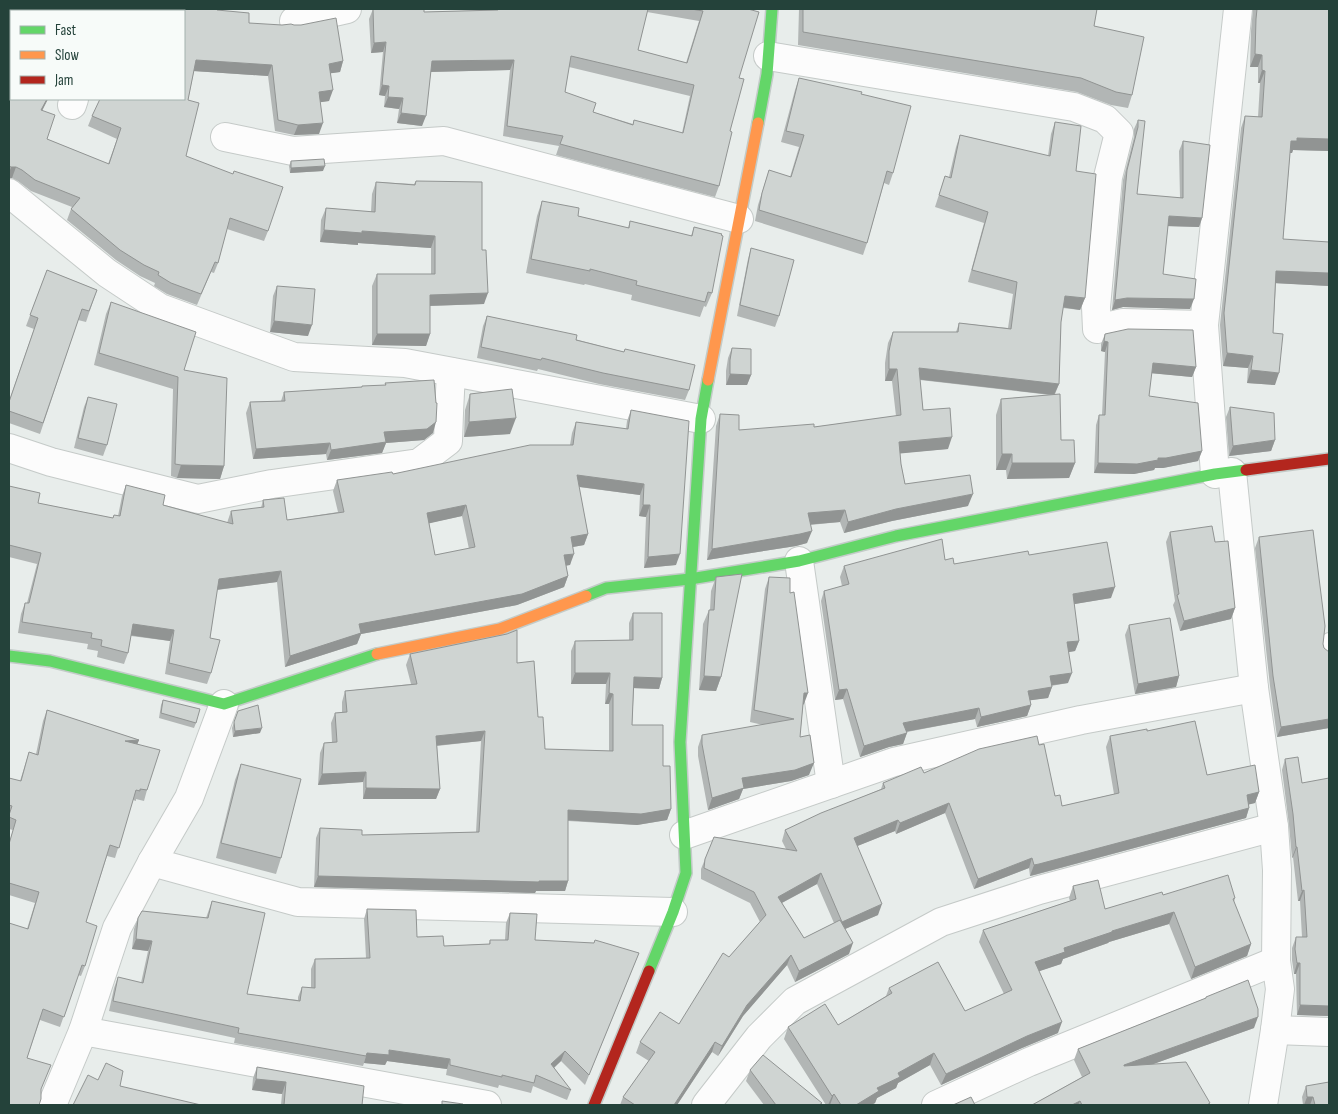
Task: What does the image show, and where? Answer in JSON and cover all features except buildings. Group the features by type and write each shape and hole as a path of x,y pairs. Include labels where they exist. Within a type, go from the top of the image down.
{"street":[{"path":"294,21 347,9"},
{"path":"594,1105 686,873 680,742 701,419 767,74 772,9"},
{"path":"1238,9 1204,325 1223,473 1274,827 1276,961 1280,989 1263,1105"},
{"path":"768,56 1074,107 1105,119 1120,133 1108,177 1096,307 1097,329 1123,323 1204,325"},
{"path":"225,137 293,151 444,141 739,219"},
{"path":"9,193 107,272 160,308 294,357 405,363 701,419"},
{"path":"9,448 51,462 198,499 272,484 419,463 448,441 451,372"},
{"path":"9,656 50,661 224,704 376,654 500,629 606,588 690,580 799,561 896,536 1223,473 1329,459"},
{"path":"799,561 831,784"},
{"path":"684,835 904,760 1081,720 1254,688"},
{"path":"52,1105 83,1031 117,928 189,798 224,704"},
{"path":"706,1105 758,1037 795,1001 942,922 1039,890 1274,827"},
{"path":"152,862 298,902 672,912"},
{"path":"936,1105 1028,1062 1276,961"},
{"path":"1275,1030 1329,1032"},
{"path":"83,1031 487,1105"}],"lane":[{"path":"1328,655 1329,640"}],"traffic: fast":[{"path":"758,123 767,74 772,9"},
{"path":"649,971 673,912 686,873 680,742 701,419 708,380"},
{"path":"586,596 606,588 690,579 799,561 896,536 1215,474 1246,470"},
{"path":"9,656 50,661 224,704 377,654"}],"traffic: slow":[{"path":"708,380 758,123"},
{"path":"377,654 500,629 586,596"}],"traffic: jam":[{"path":"1246,470 1329,459"},
{"path":"594,1105 649,971"}]}
